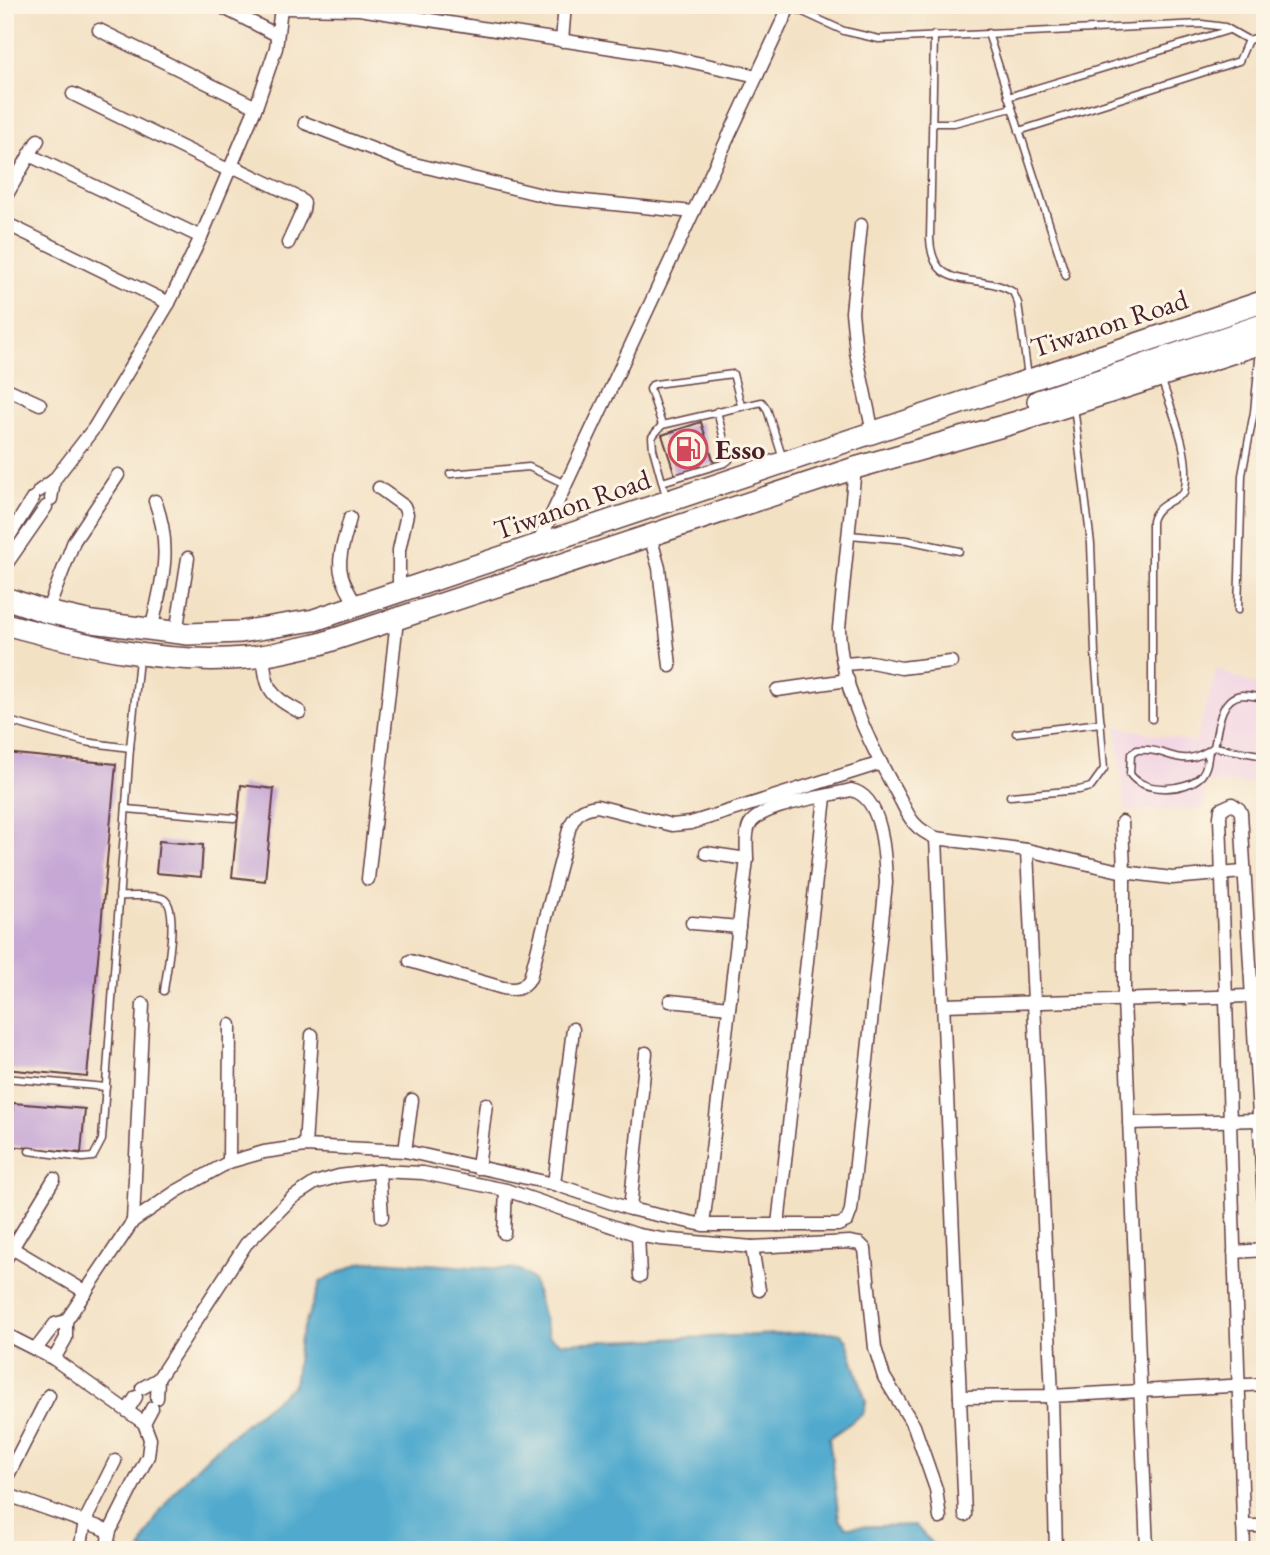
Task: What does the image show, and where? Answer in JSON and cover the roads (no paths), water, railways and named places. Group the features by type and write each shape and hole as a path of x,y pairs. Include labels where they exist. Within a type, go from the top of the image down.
{"main road":[{"name":"Tiwanon Road","path":"5,598 47,612 92,622 176,633 253,630 314,620 538,544 665,492 785,463 1265,301"},
{"name":"Tiwanon Road","path":"5,624 139,654 192,659 246,658 320,644 855,468 1160,376 1263,336"},
{"path":"855,468 1098,379 1263,336"}],"street":[{"path":"218,5 277,35"},
{"path":"562,41 565,5"},
{"path":"538,544 790,5"},
{"path":"5,543 36,495 54,480 100,418 169,303 232,169 256,107 276,47 276,7 359,7 670,57 757,76"},
{"path":"99,30 256,107"},
{"path":"73,94 299,198 304,203 303,210 288,243"},
{"path":"305,123 406,162 541,195 692,212"},
{"path":"5,198 38,140"},
{"path":"29,155 201,237"},
{"path":"5,223 169,303"},
{"path":"861,225 852,312 856,352 873,433"},
{"path":"5,388 40,404"},
{"path":"855,468 839,628 840,648 861,719 912,821 924,833 936,838 1027,850 1124,872 1172,878 1243,872"},
{"path":"47,612 74,541 118,475"},
{"path":"5,566 48,503 54,480"},
{"path":"379,488 404,506 407,514 399,550 399,593"},
{"path":"151,630 166,561 163,522 155,500"},
{"path":"350,518 339,571 343,584 357,607"},
{"path":"16,526 28,535"},
{"path":"649,536 659,568 670,666"},
{"path":"176,633 188,558"},
{"path":"368,879 397,620"},
{"path":"263,655 268,686 274,696 300,712"},
{"path":"844,664 871,662 901,668 951,662"},
{"path":"777,690 848,680"},
{"path":"410,961 503,988 516,990 524,987 530,978 570,826 576,813 585,808 597,806 672,825 691,822 881,763"},
{"path":"54,1360 66,1338 66,1321 133,1221 177,1191 229,1162 264,1152 305,1146 405,1152 554,1184 630,1209 703,1225 838,1225 847,1221 851,1210 886,883 885,857 876,814 868,798 860,792 851,790 775,808 753,818 747,828 747,859 703,1225"},
{"path":"778,1225 825,797"},
{"path":"1244,1550 1220,817 1221,810 1233,804 1240,808 1241,813 1265,1217"},
{"path":"1122,822 1124,999 1147,1550"},
{"path":"936,838 965,1515"},
{"path":"1027,850 1052,1396 1056,1550"},
{"path":"706,853 747,859"},
{"path":"692,923 739,927"},
{"path":"944,1005 1250,996"},
{"path":"670,1000 729,1007"},
{"path":"133,1221 143,1004"},
{"path":"229,1162 230,1025"},
{"path":"554,1184 573,1029"},
{"path":"305,1146 312,1035"},
{"path":"630,1209 646,1053"},
{"path":"405,1152 412,1100"},
{"path":"478,1168 486,1104"},
{"path":"1129,1123 1259,1120"},
{"path":"379,1171 382,1217"},
{"path":"127,1411 139,1392 158,1379 246,1244 292,1198 315,1183 339,1176 379,1171 423,1174 506,1190 638,1235 661,1240 752,1247 849,1241 860,1244 865,1249 879,1365 914,1426 936,1489 940,1518"},
{"path":"54,1179 8,1251 86,1292"},
{"path":"504,1233 506,1190"},
{"path":"638,1235 640,1276"},
{"path":"752,1247 759,1290"},
{"path":"1234,1252 1265,1250"},
{"path":"36,1349 55,1324 66,1321"},
{"path":"5,1334 54,1360 144,1423 150,1439 148,1456 110,1531 106,1550"},
{"path":"144,1423 155,1403 158,1379"},
{"path":"960,1397 1052,1396 1265,1384"},
{"path":"5,1481 49,1395"},
{"path":"80,1550 86,1521 115,1461"},
{"path":"5,1494 110,1531"},
{"path":"1243,1526 1265,1526"}],"lane":[{"path":"790,5 844,31 878,39 1202,24 1231,29 1248,40 1265,36"},
{"path":"1008,97 1231,29"},
{"path":"988,33 1066,276"},
{"path":"934,35 930,239 933,260 943,273 1013,292 1018,303 1028,379"},
{"path":"1020,131 1239,61 1248,40"},
{"path":"933,123 954,123 1012,108"},
{"path":"1238,610 1242,475 1254,412 1263,336"},
{"path":"662,425 650,389 655,384 733,374 741,405"},
{"path":"1152,719 1153,514 1184,493 1186,485 1184,450 1160,376"},
{"path":"717,411 729,460 665,492 652,437 662,425 717,411 741,405 758,402 765,405 785,463"},
{"path":"1010,796 1091,787 1104,769 1095,653 1091,544 1074,404"},
{"path":"450,474 529,467 566,484"},
{"path":"849,535 907,540 959,551"},
{"path":"29,1151 93,1157 102,1140 139,654"},
{"path":"1265,698 1242,695 1227,702 1223,709 1212,748 1204,771 1190,783 1149,787 1138,784 1130,774 1131,754 1137,750 1188,759 1202,755 1212,748 1265,756"},
{"path":"5,720 85,742 130,748"},
{"path":"1016,733 1101,723"},
{"path":"126,809 234,818"},
{"path":"120,897 162,898 170,905 172,918 164,991"},
{"path":"5,1077 106,1087"}],"water":[{"path":"378,1261 520,1270 533,1280 549,1336 561,1343 831,1332 841,1334 847,1341 866,1402 863,1414 829,1438 839,1519 846,1527 915,1525 933,1545 934,1550 141,1550 152,1525 185,1479 228,1438 294,1385 300,1338 321,1281 360,1263"}],"place":[{"name":"Esso","path":"688,449"}]}
